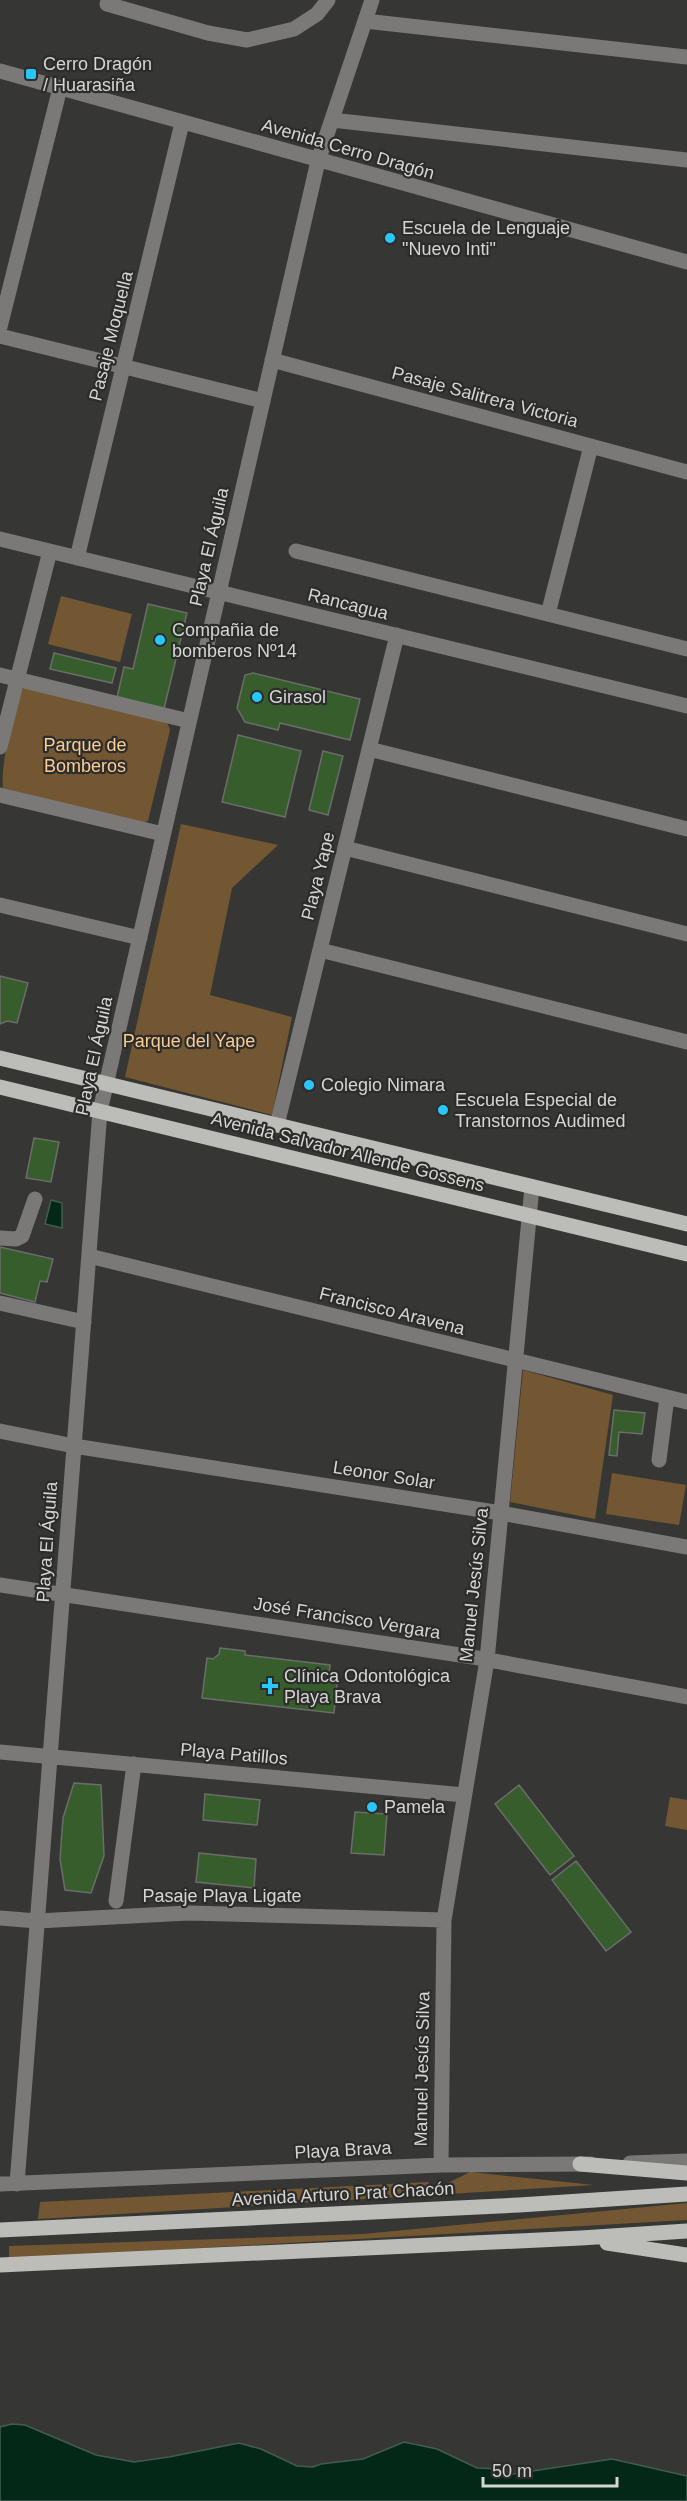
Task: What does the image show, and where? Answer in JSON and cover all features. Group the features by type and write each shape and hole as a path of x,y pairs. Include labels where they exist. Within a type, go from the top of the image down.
{"main road":[{"name":"Avenida Salvador Allende Gossens","path":"0,1058 687,1224"},
{"name":"Avenida Salvador Allende Gossens","path":"0,1087 687,1254"},
{"path":"580,2164 687,2174"},
{"name":"Avenida Arturo Prat Chacón","path":"0,2230 508,2206 687,2194"},
{"path":"0,2265 687,2231"},
{"path":"581,2238 687,2255"}],"street":[{"path":"107,4 208,33 246,40 294,29 317,14 328,0"},
{"name":"Playa El Águila","path":"17,2184 100,1111 318,161 372,0"},
{"path":"365,21 687,57"},
{"name":"Avenida Cerro Dragón","path":"0,71 687,262"},
{"path":"0,327 60,88"},
{"path":"332,120 687,160"},
{"name":"Pasaje Moquella","path":"77,558 182,123"},
{"path":"0,336 263,401"},
{"name":"Pasaje Salitrera Victoria","path":"272,360 687,472"},
{"path":"548,614 591,446"},
{"name":"Rancagua","path":"0,539 687,706"},
{"path":"0,747 50,551"},
{"path":"296,551 687,649"},
{"name":"Playa Yape","path":"277,1125 397,636"},
{"path":"0,675 189,721"},
{"path":"369,749 687,829"},
{"path":"0,795 164,834"},
{"path":"345,848 687,934"},
{"path":"0,905 140,938"},
{"path":"320,950 687,1042"},
{"name":"Manuel Jesús Silva","path":"441,2165 444,1920 486,1660 532,1187"},
{"path":"0,1238 16,1239 22,1236 35,1199"},
{"name":"Francisco Aravena","path":"89,1256 687,1402"},
{"path":"0,1303 84,1322"},
{"path":"659,1460 667,1397"},
{"name":"Leonor Solar","path":"0,1431 74,1446 501,1513 687,1547"},
{"name":"José Francisco Vergara","path":"0,1585 486,1660 687,1697"},
{"name":"Playa Patillos","path":"0,1752 464,1795"},
{"path":"116,1900 134,1764"},
{"name":"Pasaje Playa Ligate","path":"0,1918 38,1921 188,1913 444,1920"},
{"name":"Playa Brava","path":"0,2184 441,2165 687,2161"}],"green space":[{"path":"61,596 132,614 120,662 48,644"},
{"name":"Parque de Bomberos","path":"26,687 167,722 170,730 148,821 142,823 3,788 10,727 18,692"},
{"name":"Parque del Yape","path":"181,824 278,845 232,888 210,995 292,1017 272,1115 125,1077"},
{"path":"523,1370 613,1395 595,1519 510,1502"},
{"path":"612,1473 686,1485 679,1525 606,1514"},
{"path":"670,1797 687,1800 687,1830 665,1826"},
{"path":"470,2172 594,2185 38,2219 40,2202 428,2182 434,2190"},
{"path":"687,2203 687,2220 9,2259 9,2246 363,2234"}],"shaded area":[{"path":"51,1200 62,1203 62,1228 45,1224"},
{"path":"12,2424 25,2425 96,2455 134,2462 239,2443 261,2449 297,2466 313,2467 363,2459 404,2442 437,2449 477,2468 500,2469 513,2474 612,2459 687,2476 687,2501 0,2501 0,2427"}],"building":[{"name":"Compañia de bomberos Nº14","path":"148,604 187,613 163,713 116,702 124,667 133,669"},
{"path":"54,653 116,668 112,683 50,669"},
{"path":"253,673 360,699 350,740 280,723 278,730 245,722 237,708 245,675"},
{"path":"238,735 301,751 285,817 222,802"},
{"path":"323,751 343,756 328,815 309,810"},
{"path":"0,976 28,983 17,1023 7,1021 0,1024"},
{"path":"34,1138 59,1142 51,1182 26,1178"},
{"path":"0,1247 53,1259 47,1282 40,1281 35,1302 0,1293"},
{"path":"614,1410 645,1413 642,1434 619,1432 617,1456 609,1455"},
{"name":"Clínica Odontológica Playa Brava","path":"220,1648 245,1651 245,1655 330,1665 329,1673 338,1674 334,1713 202,1698 207,1658 213,1659 219,1654"},
{"path":"74,1783 101,1785 104,1856 91,1893 65,1890 60,1859 63,1818"},
{"path":"519,1785 574,1856 550,1875 495,1804"},
{"path":"205,1794 260,1800 257,1825 203,1820"},
{"path":"355,1812 387,1814 384,1855 351,1853"},
{"path":"199,1853 256,1859 254,1888 196,1882"},
{"path":"576,1861 631,1932 606,1951 552,1880"}],"place":[{"name":"Cerro Dragón / Huarasiña","path":"31,74"},
{"name":"Escuela de Lenguaje \"Nuevo Inti\"","path":"390,238"},
{"name":"Compañia de bomberos Nº14","path":"160,640"},
{"name":"Girasol","path":"257,697"},
{"name":"Colegio Nimara","path":"309,1085"},
{"name":"Escuela Especial de Transtornos Audimed","path":"443,1110"},
{"name":"Clínica Odontológica Playa Brava","path":"270,1686"},
{"name":"Pamela","path":"372,1807"}]}
